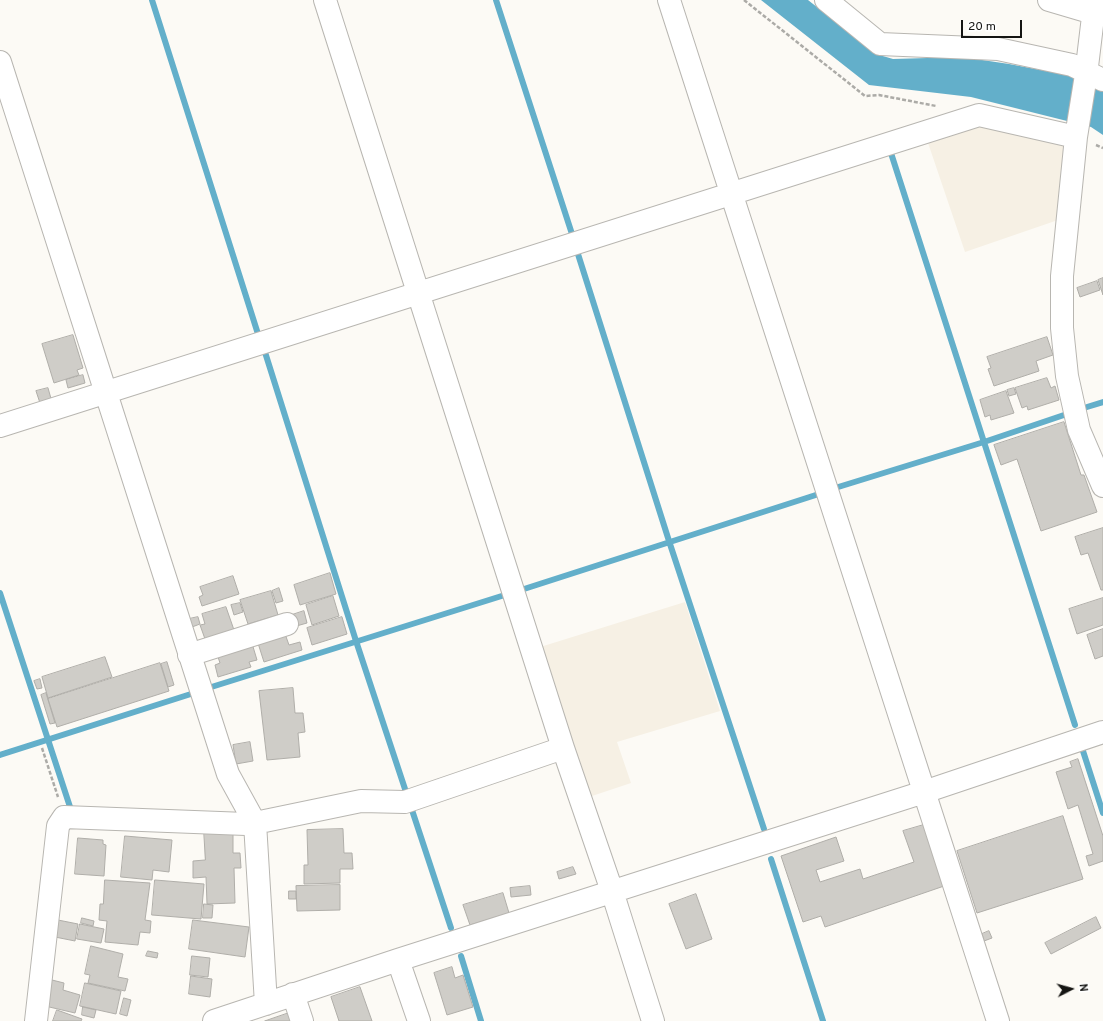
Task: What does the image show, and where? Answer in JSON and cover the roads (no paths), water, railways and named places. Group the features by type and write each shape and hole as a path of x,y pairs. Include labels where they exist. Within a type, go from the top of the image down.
{"street":[{"path":"325,0 563,748 612,891 653,1021"},
{"path":"669,0 998,1021"},
{"path":"826,0 880,44 998,49 1072,65 1091,75"},
{"path":"1049,0 1096,16 1091,75 1076,134 1062,276 1062,328 1067,376 1079,430 1103,486"},
{"path":"0,62 228,774 255,823 266,1004"},
{"path":"0,426 419,292 979,116 1076,134"},
{"path":"189,655 287,624"},
{"path":"214,1021 398,960 924,792 1103,732"},
{"path":"36,1021 58,826 64,817 246,824 255,823 361,801 405,802 563,748"},
{"path":"398,960 419,1021"},
{"path":"294,994 302,1021"}],"water":[{"path":"761,0 808,0 876,54 893,59 962,57 1073,76 1103,91 1103,135 1091,127 971,97 869,85"}],"waterway":[{"path":"152,0 258,334"},
{"path":"496,0 572,234"},
{"path":"890,150 1075,725"},
{"path":"577,251 669,541 764,829"},
{"path":"264,349 356,641 407,795"},
{"path":"1087,407 1103,402"},
{"path":"835,488 984,442 1064,415"},
{"path":"524,589 822,493"},
{"path":"0,593 72,813"},
{"path":"205,689 508,594"},
{"path":"0,755 194,693"},
{"path":"1083,751 1103,813"},
{"path":"411,807 451,928"},
{"path":"771,859 823,1021"},
{"path":"461,956 481,1021"}]}
